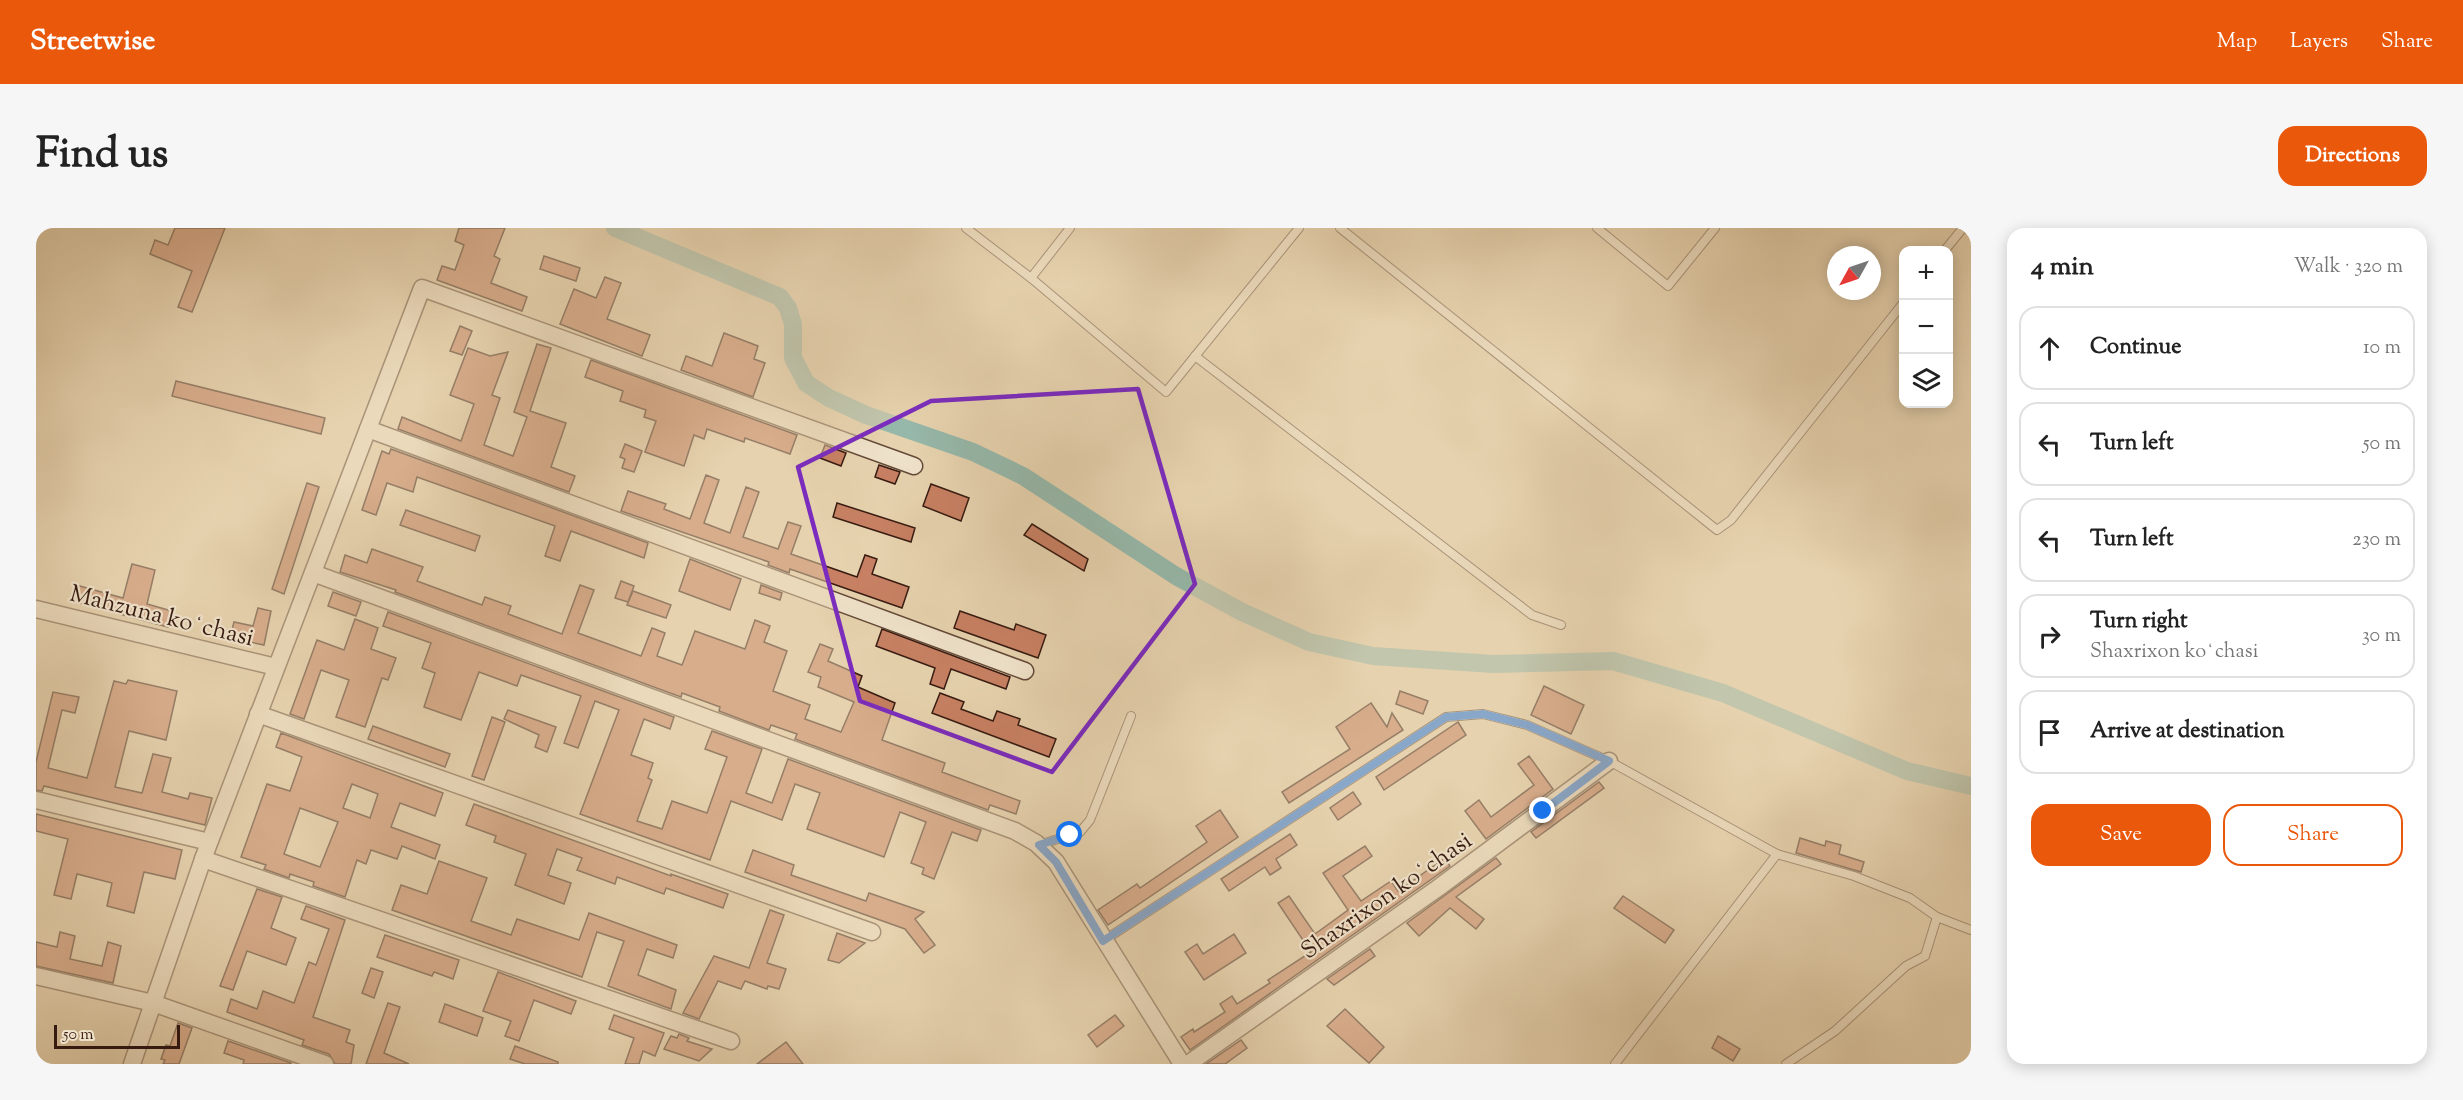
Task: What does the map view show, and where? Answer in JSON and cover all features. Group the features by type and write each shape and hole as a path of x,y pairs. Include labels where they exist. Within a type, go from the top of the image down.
{"street":[{"path":"132,1064 209,842 422,288 914,466"},
{"path":"368,429 1025,671"},
{"path":"313,573 1004,827 1039,845 1056,862 1103,941 1182,1064"},
{"name":"Mahzuna koʻchasi","path":"36,609 276,667"},
{"path":"258,714 872,933"},
{"name":"Shaxrixon koʻchasi","path":"1188,1064 1438,888 1609,761"},
{"path":"36,800 209,842"},
{"path":"203,859 731,1041"},
{"path":"36,976 153,1003 325,1064"}],"lane":[{"path":"966,228 1031,278 1166,392 1299,228"},
{"path":"1031,278 1070,228"},
{"path":"1340,228 1717,530 1731,520 1899,308"},
{"path":"1597,228 1668,286 1715,228"},
{"path":"1948,246 1963,228"},
{"path":"1195,356 1532,615 1561,625"},
{"path":"1103,941 1446,717 1483,714 1527,725 1609,761 1777,854 1854,876 1910,898 1936,917 1971,930"},
{"path":"1039,845 1080,832 1090,819 1131,716"},
{"path":"1615,1064 1777,854"},
{"path":"1786,1064 1835,1031 1906,966 1925,956 1936,917"}],"highlighted area":[{"path":"1138,389 1195,584 1052,772 860,701 798,467 931,401"}],"building":[{"path":"175,228 225,228 192,312 178,307 192,271 150,254 155,240 168,245"},
{"path":"459,228 505,228 494,256 500,259 491,283 527,297 522,311 437,280 442,266 455,270 464,245 455,241"},
{"path":"544,256 580,268 576,281 540,269"},
{"path":"605,277 621,283 607,319 650,335 642,356 560,324 574,289 596,298"},
{"path":"460,326 472,331 462,355 450,351"},
{"path":"724,333 758,346 754,359 765,363 753,397 681,370 686,356 712,366"},
{"path":"537,344 551,348 530,411 566,423 551,467 575,476 569,492 398,429 402,417 461,441 474,404 450,395 468,348 490,356 508,352 492,395 500,398 484,445 513,456 527,417 514,412"},
{"path":"591,360 797,435 790,454 745,438 744,442 707,429 704,439 694,435 684,466 645,452 656,421 644,417 646,410 620,401 623,391 585,377"},
{"path":"176,381 325,418 321,434 172,396"},
{"path":"625,444 642,451 634,472 622,468 625,459 620,457"},
{"path":"825,445 846,453 841,466 820,458"},
{"path":"391,449 648,543 644,558 571,531 560,561 545,556 555,526 417,477 413,492 387,483 376,515 362,510 382,451 389,454"},
{"path":"879,465 900,472 895,484 875,477"},
{"path":"706,475 719,480 704,523 730,533 746,487 759,492 743,537 778,549 788,522 801,526 791,554 857,577 865,555 877,559 872,574 909,587 902,608 790,569 789,573 768,565 769,562 621,511 628,491 666,504 664,509 690,519"},
{"path":"307,483 319,487 284,594 272,589"},
{"path":"931,484 969,498 961,521 923,506"},
{"path":"837,503 915,528 911,542 833,517"},
{"path":"406,510 480,536 475,551 400,525"},
{"path":"1032,524 1088,559 1084,571 1024,535"},
{"path":"372,549 423,567 417,581 482,605 485,597 511,606 508,614 562,634 580,585 594,590 578,633 641,656 652,628 665,633 657,656 682,665 695,631 745,649 755,620 770,626 764,642 787,651 773,691 810,705 805,719 841,732 854,702 818,687 821,677 808,672 820,644 833,649 828,661 862,676 858,687 895,703 882,740 945,763 942,772 1020,801 1016,814 990,805 988,810 795,739 797,734 771,725 769,730 719,711 720,707 682,693 681,697 395,592 396,590 340,572 345,555 367,563"},
{"path":"690,559 741,579 730,610 679,591"},
{"path":"132,564 155,570 147,604 172,611 168,627 72,601 76,585 123,598"},
{"path":"621,581 634,586 628,602 615,598"},
{"path":"761,585 782,593 780,600 759,593"},
{"path":"633,591 671,605 666,618 627,605"},
{"path":"333,592 361,602 356,616 328,606"},
{"path":"258,608 271,611 264,645 230,638 234,622 253,626"},
{"path":"960,611 1014,630 1016,624 1046,635 1038,658 954,628"},
{"path":"388,612 674,717 670,729 644,719 631,755 653,763 648,778 652,780 637,821 662,829 672,801 707,813 727,757 705,749 712,731 762,749 746,793 772,803 788,759 981,830 977,841 952,832 934,879 922,874 924,868 911,863 926,822 900,812 884,857 807,829 820,793 795,784 782,820 731,801 710,860 580,814 619,710 595,701 578,748 564,743 581,696 521,675 517,686 479,672 461,720 424,707 435,673 422,668 431,643 383,626"},
{"path":"355,619 378,628 371,649 396,658 388,680 382,678 365,727 336,717 349,680 321,670 304,719 290,714 317,640 344,650"},
{"path":"882,629 1010,677 1006,689 951,669 944,689 930,684 935,668 876,646"},
{"path":"128,680 177,691 166,740 129,731 115,787 142,793 153,754 171,758 162,792 188,799 190,793 212,798 205,825 44,786 42,791 36,790 36,762 53,692 79,697 75,713 62,710 48,768 87,778 114,681 126,684"},
{"path":"1544,686 1584,705 1571,734 1531,715"},
{"path":"1400,691 1428,701 1423,714 1396,704"},
{"path":"940,693 964,702 961,709 993,721 997,711 1020,719 1018,725 1056,739 1049,757 932,713"},
{"path":"1371,703 1387,727 1392,713 1403,730 1289,803 1282,792 1350,749 1336,727"},
{"path":"508,710 556,727 547,752 535,747 539,735 504,719"},
{"path":"492,717 505,722 484,780 472,776"},
{"path":"1458,722 1466,735 1384,790 1376,777"},
{"path":"373,726 450,754 445,767 368,739"},
{"path":"281,733 443,793 435,816 400,803 391,827 440,845 435,859 402,846 397,859 371,850 366,864 357,860 345,897 313,886 314,882 290,874 289,878 264,869 266,865 241,857 267,784 290,791 302,757 276,747","holes":["352,784 378,794 370,818 343,808","300,808 338,822 320,867 284,854"]},
{"path":"1529,756 1553,789 1486,839 1465,811 1479,800 1491,817 1534,785 1518,764"},
{"path":"1599,782 1604,788 1536,838 1531,832"},
{"path":"1353,792 1361,804 1338,820 1330,808"},
{"path":"474,804 671,876 671,874 728,894 723,908 666,888 664,894 617,877 615,884 577,870 582,858 557,849 548,875 571,883 564,904 515,885 526,854 494,842 496,836 466,825"},
{"path":"1220,810 1238,837 1108,925 1098,910 1137,884 1140,888 1207,842 1196,826"},
{"path":"36,814 182,850 175,879 144,872 134,913 107,906 112,883 77,874 71,899 54,895 68,839 36,831"},
{"path":"1290,834 1297,845 1276,859 1281,868 1270,875 1265,867 1229,891 1221,879"},
{"path":"1800,838 1825,846 1826,841 1841,845 1839,854 1864,862 1861,872 1796,853"},
{"path":"1365,846 1372,856 1343,876 1361,901 1391,881 1398,891 1445,858 1450,866 1190,1050 1181,1037 1193,1029 1194,1032 1225,1012 1220,1004 1232,996 1237,1004 1270,983 1268,980 1311,952 1278,903 1289,896 1315,934 1348,910 1323,873"},
{"path":"753,850 794,865 791,875 866,901 869,893 924,912 915,919 935,945 924,953 905,929 745,872"},
{"path":"1496,858 1501,864 1456,897 1484,919 1476,929 1450,908 1419,936 1407,923"},
{"path":"439,861 487,878 471,921 511,935 517,919 579,940 589,913 677,945 673,958 647,949 638,975 676,990 671,1009 608,986 624,941 597,932 582,977 392,910 401,885 427,894"},
{"path":"257,889 282,897 271,928 296,938 286,965 247,951 233,990 220,986"},
{"path":"1623,896 1674,930 1665,943 1614,908"},
{"path":"306,906 345,920 313,1017 350,1030 346,1042 354,1045 351,1064 335,1064 329,1054 302,1045 304,1040 227,1012 231,999 257,1009 263,991 294,1003 309,962 316,965 329,929 301,919"},
{"path":"770,910 784,915 767,963 786,969 779,989 768,986 767,989 745,981 741,989 718,981 699,1019 683,1013 714,956 749,968"},
{"path":"60,932 75,936 70,959 102,966 108,942 121,946 113,983 36,966 36,942 57,947"},
{"path":"837,933 865,943 839,963 828,960"},
{"path":"1234,934 1246,953 1204,980 1185,952 1197,944 1203,954"},
{"path":"385,935 459,960 453,979 434,972 432,976 377,957"},
{"path":"1370,949 1375,956 1334,985 1327,979"},
{"path":"371,968 383,972 374,998 362,993"},
{"path":"498,972 576,1001 571,1014 534,1000 519,1041 505,1036 511,1021 483,1011"},
{"path":"388,1003 400,1007 384,1053 409,1064 366,1064"},
{"path":"445,1004 483,1018 477,1036 439,1022"},
{"path":"1345,1009 1384,1047 1369,1063 1327,1026"},
{"path":"614,1015 664,1033 655,1056 643,1051 639,1064 625,1064 634,1038 609,1029"},
{"path":"1115,1015 1124,1026 1097,1047 1088,1035"},
{"path":"178,1023 192,1028 179,1064 163,1064 165,1060 161,1059 166,1045 170,1046"},
{"path":"679,1034 689,1038 687,1041 712,1049 699,1061 664,1049 671,1036 677,1038"},
{"path":"1718,1036 1740,1049 1733,1061 1712,1048"},
{"path":"1241,1040 1247,1048 1225,1064 1206,1064"},
{"path":"228,1041 291,1064 243,1064 244,1060 224,1053"},
{"path":"786,1042 803,1064 757,1064"},
{"path":"515,1046 558,1062 558,1064 525,1064 510,1059"}],"waterway":[{"path":"615,228 780,297 788,308 793,324 793,358 806,383 829,398 866,415 973,452 1023,476 1176,576 1242,612 1309,642 1373,656 1493,664 1613,661 1723,693 1907,771 1971,786"}],"route":[{"path":"1070,835 1039,845 1056,862 1103,941 1446,717 1483,714 1527,725 1609,761 1543,811"}]}
